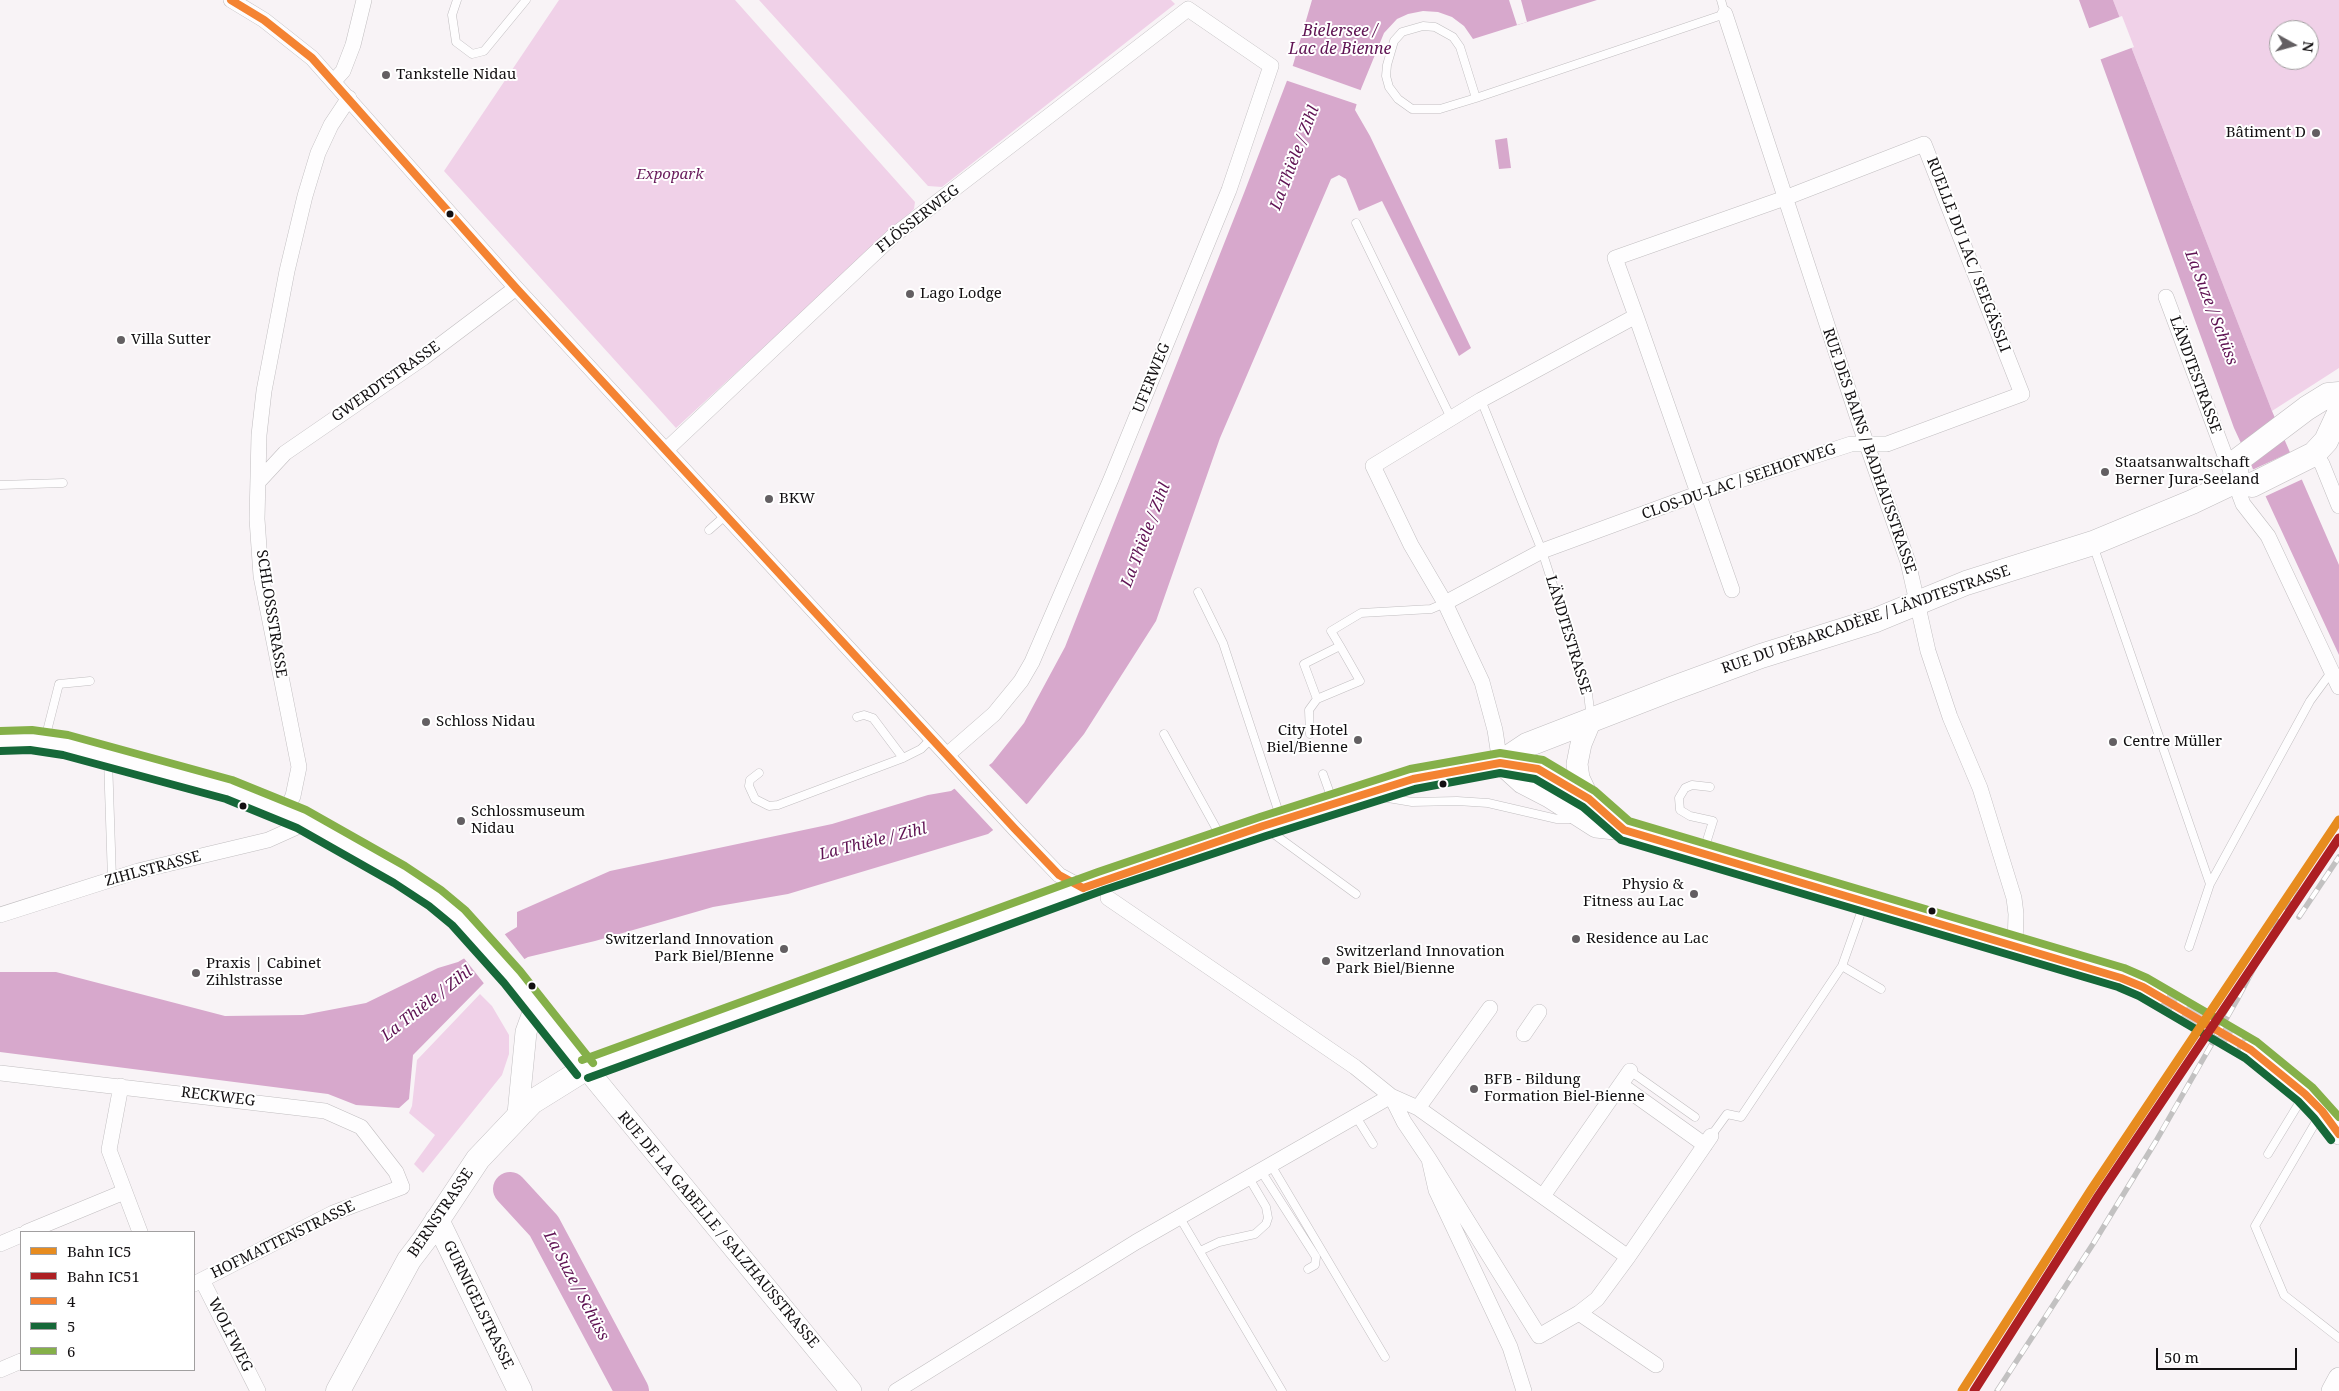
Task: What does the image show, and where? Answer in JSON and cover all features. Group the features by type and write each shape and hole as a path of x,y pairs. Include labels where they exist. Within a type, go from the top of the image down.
{"main road":[{"path":"2245,482 2238,460 2242,456 2328,395 2339,394"},
{"name":"RUE DU DÉBARCADÈRE / LÄNDTESTRASSE","path":"1500,763 1528,745 1744,662 1876,620 1966,582 2093,543 2311,456 2326,441 2339,412"},
{"path":"1589,799 1579,778 1577,764 1581,744 1591,720"},
{"name":"RUE DE LA GABELLE / SALZHAUSSTRASSE","path":"0,741 45,741 229,790 294,815 399,874 435,898 480,939 851,1391"},
{"path":"1500,763 1522,783 1549,796 1580,818 1602,829 1624,830 1703,853 2122,978 2157,994"},
{"path":"1500,763 1538,769 1570,790 1589,799 1624,830"},
{"name":"BERNSTRASSE","path":"338,1391 409,1260 478,1159 518,1114 532,1102 585,1069 1083,888 1272,824 1413,779 1500,763"},
{"path":"518,1114 520,1080 526,1052 526,1032 535,1007"},
{"path":"2251,1050 2305,1094 2322,1111 2339,1134"},
{"name":"GURNIGELSTRASSE","path":"437,1220 520,1391"},
{"path":"2332,1391 2339,1378"}],"street":[{"path":"231,0 264,20 312,58 516,288 931,739 1059,875 1083,888"},
{"path":"334,82 343,70 364,0"},
{"name":"RUE DES BAINS / BADHAUSSTRASSE","path":"1723,7 1866,444 1908,562 1928,651 1956,730 1976,776 2011,889 2016,914 2014,946"},
{"name":"FLÖSSERWEG","path":"666,450 893,236 1188,9"},
{"name":"UFERWEG","path":"951,759 965,737 994,714 1021,681 1032,662 1111,479 1229,190 1271,66 1188,9"},
{"name":"SCHLOSSSTRASSE","path":"294,815 293,796 299,767 261,576 257,519 260,480 260,435 264,391 287,271 305,196 318,153 331,125 349,98"},
{"name":"RUELLE DU LAC / SEEGÄSSLI","path":"1785,198 1924,144 2022,394"},
{"path":"1732,590 1615,258 1785,198"},
{"name":"GWERDTSTRASSE","path":"260,480 285,453 423,358 516,288"},
{"name":"LÄNDTESTRASSE","path":"2166,297 2245,482 2242,504 2268,536 2339,687"},
{"path":"1500,763 1495,730 1482,682 1445,603 1411,545 1373,466 1481,400 1636,316"},
{"name":"CLOS-DU-LAC / SEEHOFWEG","path":"1445,603 1542,551 1698,494 1851,444 1887,444 2022,394"},
{"path":"2311,456 2322,464 2339,506"},
{"name":"ZIHLSTRASSE","path":"0,915 138,870 268,840 297,827 294,815"},
{"path":"1108,898 1355,1067 1391,1096 1418,1108 1628,1257"},
{"path":"1418,1108 1490,1008"},
{"path":"1524,1034 1539,1012"},
{"path":"1543,1196 1630,1071"},
{"name":"RECKWEG","path":"0,1073 325,1111 361,1127 396,1172 402,1187"},
{"path":"1391,1096 1404,1122 1539,1336 1579,1313 1597,1299 1708,1141 1621,1085"},
{"path":"120,1086 109,1150 140,1231"},
{"path":"896,1391 1136,1242 1391,1096"},
{"path":"1429,1159 1436,1190 1510,1347 1524,1391"},
{"name":"HOFMATTENSTRASSE","path":"198,1282 333,1213 402,1187"},
{"path":"29,1231 124,1192"},
{"path":"0,1244 20,1235"},
{"name":"WOLFWEG","path":"198,1282 258,1391"},
{"path":"1579,1313 1656,1365"},
{"path":"0,1370 20,1361"}],"lane":[{"path":"457,0 452,15 456,42 472,54 484,51 526,0"},
{"path":"1476,98 1460,46 1453,37 1435,27 1422,26 1402,32 1394,41 1387,65 1386,76 1389,87 1398,98 1412,108 1427,110 1476,98 1723,7"},
{"path":"1356,223 1451,418"},
{"path":"1481,400 1542,551"},
{"path":"0,485 62,484"},
{"path":"709,530 726,516"},
{"path":"2093,543 2210,884"},
{"name":"LÄNDTESTRASSE","path":"1542,551 1588,694 1591,720"},
{"path":"1198,592 1226,652 1272,824 1356,894"},
{"path":"1310,734 1309,710 1317,698 1360,681 1331,631 1361,613 1431,609 1445,603"},
{"path":"1317,698 1304,664 1340,646"},
{"path":"2189,947 2210,884 2310,701 2332,670"},
{"path":"45,741 59,684 90,681"},
{"path":"857,718 864,715 873,718 903,758"},
{"path":"1164,734 1224,841"},
{"path":"759,773 750,780 751,792 755,799 769,806 903,758 921,749 931,739"},
{"path":"108,757 112,879"},
{"path":"1323,774 1333,804"},
{"path":"1703,853 1713,822 1690,816 1680,810 1679,798 1685,788 1692,785 1710,787"},
{"path":"1363,794 1412,802 1483,803 1531,811 1557,819 1580,818"},
{"path":"1708,1141 1727,1114 1741,1117 1842,966 1864,902"},
{"path":"1842,966 1881,989"},
{"path":"1630,1071 1695,1117"},
{"path":"2268,1154 2305,1094"},
{"path":"2322,1111 2254,1226 2284,1295 2339,1338"},
{"path":"1355,1115 1373,1144"},
{"path":"1200,1251 1219,1242 1255,1234 1266,1224 1268,1218 1260,1171"},
{"path":"1260,1171 1316,1257 1315,1265 1308,1269"},
{"path":"1260,1171 1385,1357"},
{"path":"1180,1218 1282,1391"}],"green space":[{"name":"Expopark","path":"559,0 735,0 915,202 914,209 676,428 444,171"},
{"path":"759,0 1171,0 1175,4 942,187 928,186"},
{"path":"2113,0 2339,0 2339,368 2272,411"},
{"path":"480,994 492,1006 509,1035 509,1054 502,1075 423,1173 414,1164 435,1135 409,1113 412,1106 417,1060"}],"water":[{"path":"1312,0 1597,0 1473,39 1464,26 1452,17 1438,12 1423,11 1408,14 1397,19 1384,33 1361,89 1355,110 1370,136 1471,348 1459,356 1382,201 1359,211 1346,179 1339,175 1331,179 1220,438 1156,621 1084,734 1028,803 988,834 788,894 713,907 595,941 528,957 485,982 413,1055 409,1099 399,1108 356,1105 328,1094 0,1052 0,972 56,972 225,1016 303,1015 366,1003 438,968 458,962 517,927 517,912 610,871 832,824 928,795 951,791 992,763 1024,723 1065,647 1293,65"},
{"path":"2079,0 2113,0 2272,411 2339,565 2339,655 2234,428"},
{"path":"1507,138 1511,168 1499,169 1495,140"}],"pier":[{"path":"1509,0 1521,0 1527,22 1517,25"},
{"path":"2122,16 2134,47 2099,60 2087,29"},
{"path":"1290,65 1363,91 1359,105 1285,80"},
{"path":"2293,451 2305,478 2264,497 2252,470"},
{"path":"987,763 1028,806 995,832 953,787"},
{"path":"503,932 526,961 486,986 463,957"}],"waterway":[{"name":"La Suze / Schüss","path":"510,1189 544,1226 632,1391"}],"tunnel":[{"path":"2157,994 2251,1050"}],"railway":[{"path":"2299,917 2339,857"},
{"path":"1997,1391 2093,1244 2156,1141 2237,1000 2306,869"}],"rail line":[{"name":"IC5","path":"1962,1391 2091,1190 2339,820"},
{"name":"IC51","path":"1974,1391 2099,1195 2339,838"}],"transit line":[{"name":"4","path":"231,0 264,20 312,58 516,288 1015,829 1059,875 1083,888"},
{"name":"6","path":"0,731 32,730 68,735 232,780 306,810 405,866 441,890 465,910 520,971 593,1063"},
{"name":"5","path":"0,751 30,750 63,755 226,799 297,828 394,883 429,906 452,925 504,983 577,1075"},
{"name":"6","path":"582,1060 1098,872 1260,817 1410,769 1500,753 1543,760 1595,791 1629,821 2124,968 2147,978 2257,1042 2312,1087 2339,1117"},
{"name":"4","path":"1083,888 1263,826 1413,779 1500,763 1538,769 1589,799 1624,830 2121,978 2143,987 2251,1050 2305,1094 2322,1111 2339,1134"},
{"name":"5","path":"588,1078 1104,890 1415,789 1500,773 1535,779 1583,807 1621,840 2118,987 2139,996 2245,1058 2298,1101 2331,1140"}],"place":[{"name":"Tankstelle Nidau","path":"386,75"},
{"name":"Bâtiment D","path":"2316,133"},
{"name":"Lago Lodge","path":"910,294"},
{"name":"Villa Sutter","path":"121,340"},
{"name":"Staatsanwaltschaft Berner Jura-Seeland","path":"2105,472"},
{"name":"BKW","path":"769,499"},
{"name":"Schloss Nidau","path":"426,722"},
{"name":"City Hotel Biel/Bienne","path":"1358,740"},
{"name":"Centre Müller","path":"2113,742"},
{"name":"Schlossmuseum Nidau","path":"461,821"},
{"name":"Physio & Fitness au Lac","path":"1694,894"},
{"name":"Residence au Lac","path":"1576,939"},
{"name":"Switzerland Innovation Park Biel/BIenne","path":"784,949"},
{"name":"Switzerland Innovation Park Biel/Bienne","path":"1326,961"},
{"name":"Praxis | Cabinet Zihlstrasse","path":"196,973"},
{"name":"BFB - Bildung Formation Biel-Bienne","path":"1474,1089"}],"water label":[{"name":"Bielersee / Lac de Bienne","path":"1340,40"},
{"name":"La Thièle / Zihl","path":"1295,158"},
{"name":"La Thièle / Zihl","path":"1146,535"},
{"name":"La Thièle / Zihl","path":"873,842"},
{"name":"La Thièle / Zihl","path":"427,1004"}]}
